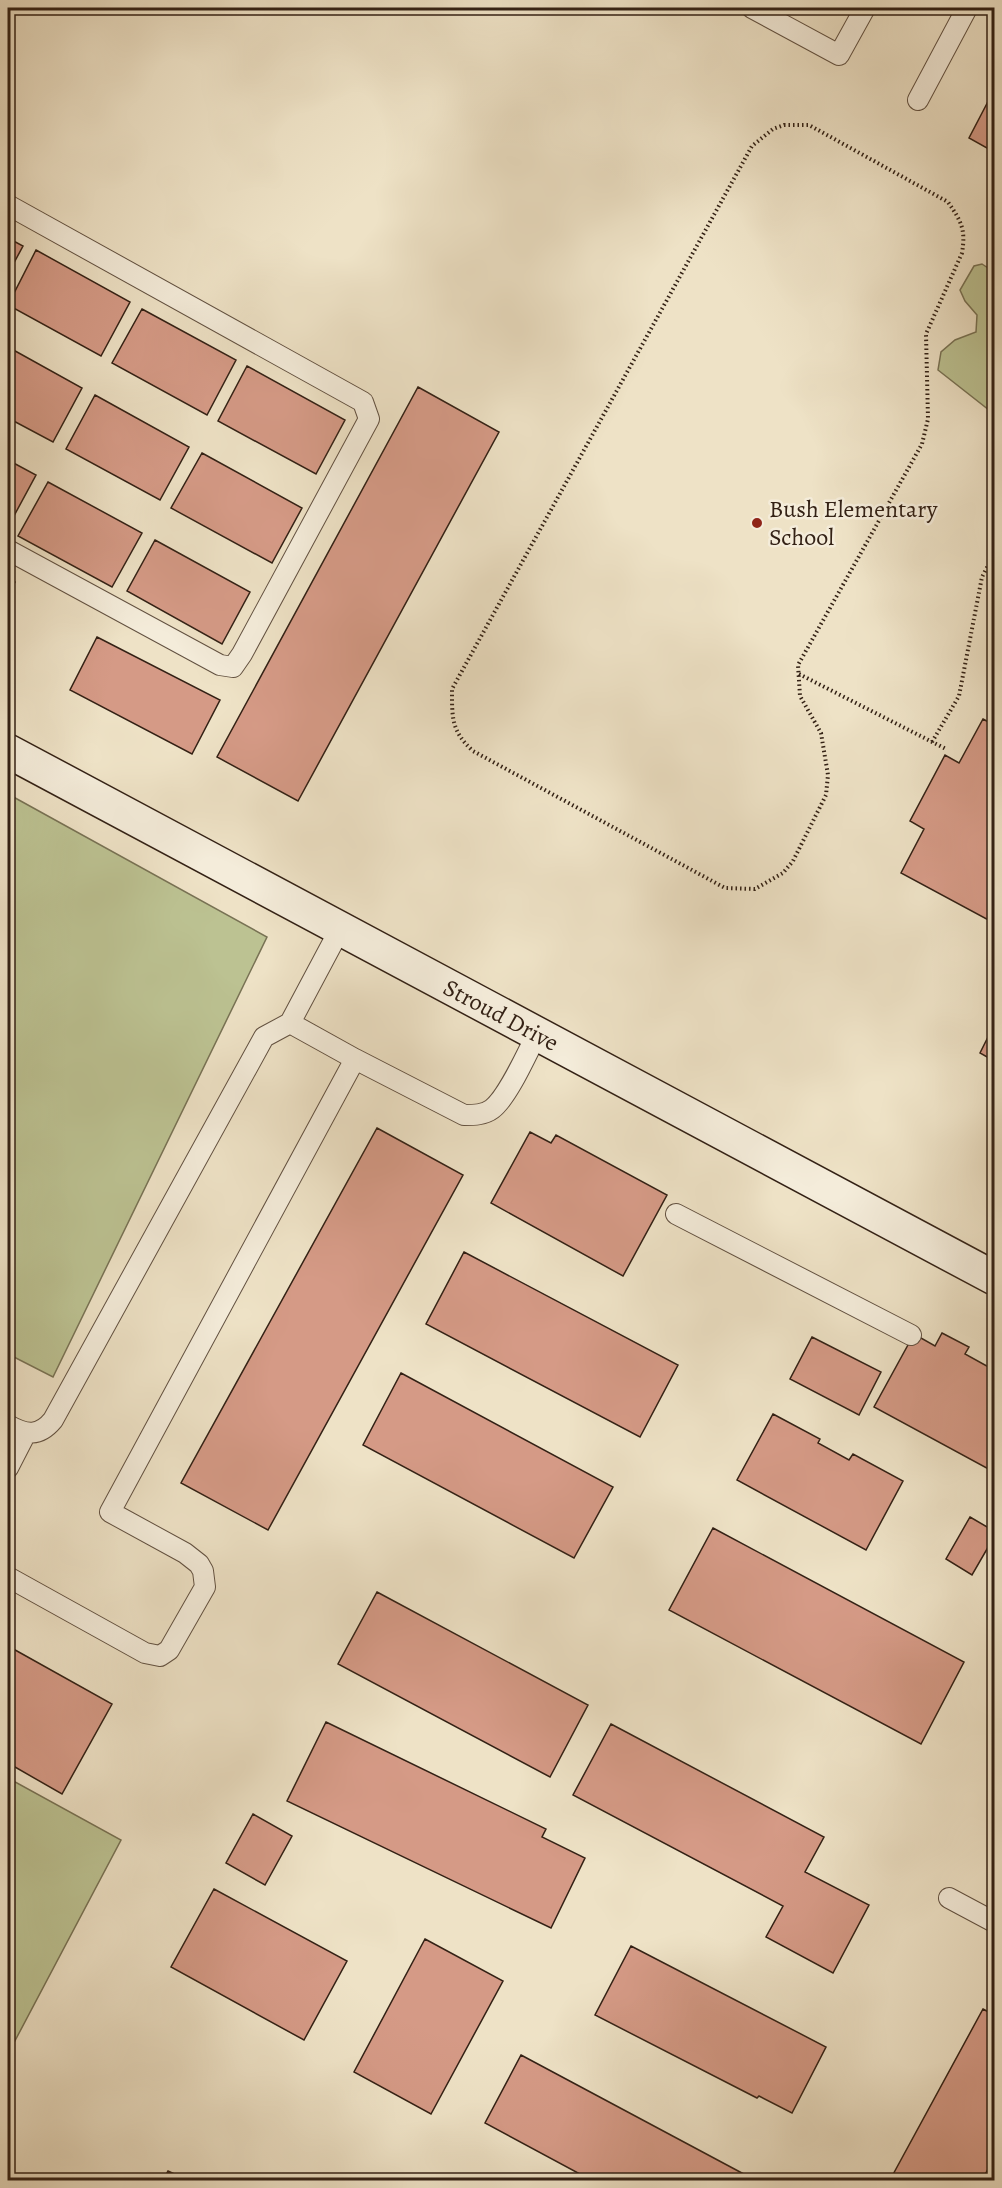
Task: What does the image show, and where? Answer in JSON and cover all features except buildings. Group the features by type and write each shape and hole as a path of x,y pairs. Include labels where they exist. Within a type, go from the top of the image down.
{"street":[{"name":"Stroud Drive","path":"8,752 994,1278"}],"lane":[{"path":"752,8 839,55 865,8"},
{"path":"918,100 967,8"},
{"path":"8,205 363,402 369,419 233,667 220,665 8,550"},
{"path":"8,1425 26,1433 37,1432 46,1428 53,1420 264,1037 290,1023 340,929"},
{"path":"290,1023 464,1116 478,1115 491,1110 501,1100 537,1034"},
{"path":"8,1577 155,1657 165,1654 173,1645 205,1587 203,1571 193,1558 110,1512 355,1059"},
{"path":"676,1214 911,1335"},
{"path":"8,1468 26,1433"},
{"path":"949,1898 994,1922"}],"path":[{"path":"784,125 810,125 948,202 962,223 964,238 962,253 926,334 928,419 922,444 798,665 799,673 800,696 821,733 828,775 826,795 793,861 783,873 755,889 725,888 473,751 464,742 452,720 452,689 752,146 772,129 784,125"},
{"path":"932,742 959,696 982,577 994,554"},
{"path":"799,673 946,749"}],"green space":[{"path":"982,264 994,272 994,333 992,337 994,339 994,410 989,410 938,370 941,352 955,340 976,332 977,315 965,301 960,290 974,266"},
{"path":"8,794 267,937 53,1377 8,1354"},
{"path":"8,1778 121,1840 8,2054"}],"place":[{"name":"Bush Elementary School","path":"757,523"}]}
